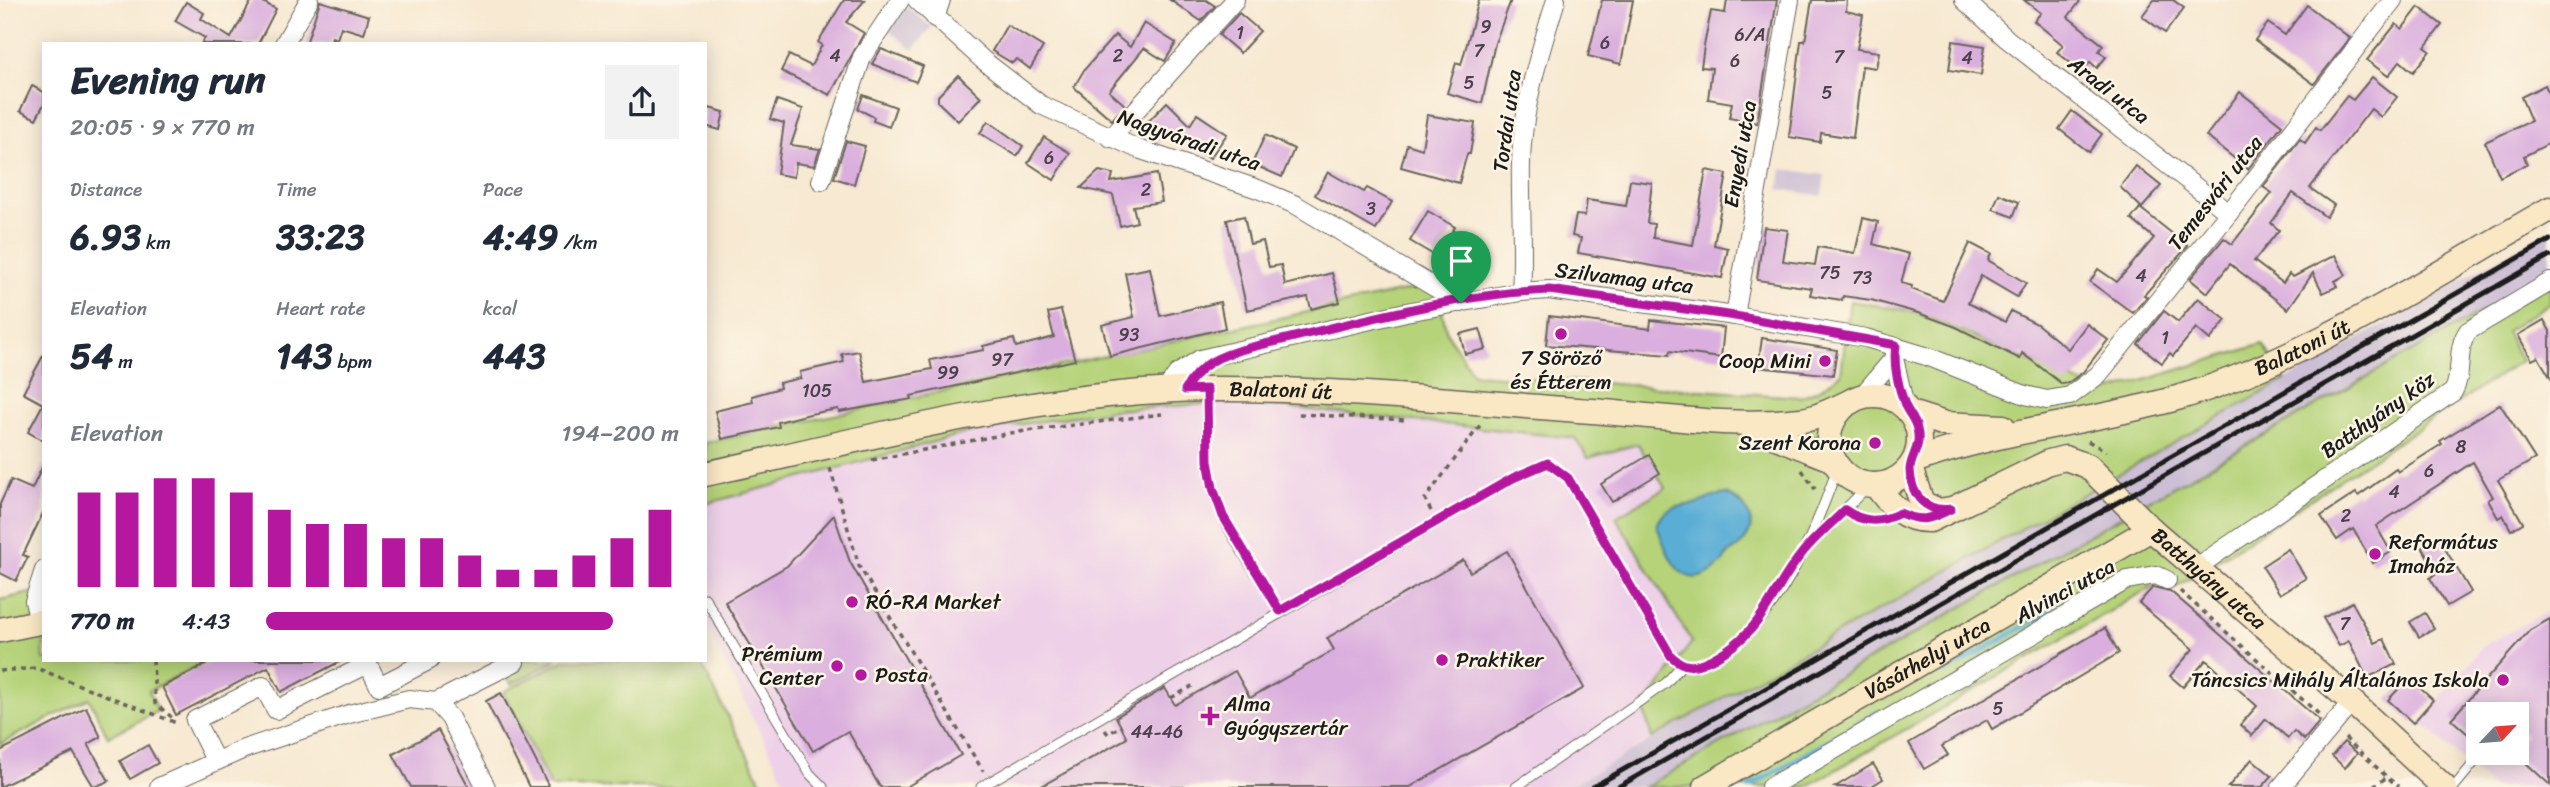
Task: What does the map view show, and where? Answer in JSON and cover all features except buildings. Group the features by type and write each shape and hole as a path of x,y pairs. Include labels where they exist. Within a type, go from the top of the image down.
{"main road":[{"name":"Balatoni út","path":"1912,464 1947,449 2032,428 2105,416 2178,398 2280,358 2550,209"},
{"path":"1912,464 1895,480 1872,485 1857,482 1836,463 1830,448 1833,422 1855,399 1884,396 1908,410 1919,437 1912,464 1922,503 1939,511 1951,509"},
{"name":"Balatoni út","path":"707,474 967,417 1094,397 1415,399 1737,422 1804,420 1855,399"},
{"name":"Balatoni út","path":"1908,410 1945,424 2032,428"},
{"name":"Balatoni út","path":"1737,422 1836,463"},
{"name":"Batthyány utca","path":"1900,513 1917,521 1930,520 2049,462 2065,458 2088,466 2151,529 2352,702 2445,787"},
{"path":"1872,485 1900,513"},
{"name":"Vásárhelyi utca","path":"1705,787 2151,529"},
{"path":"0,630 41,621"}],"street":[{"path":"285,42 309,0"},
{"path":"821,181 862,57 901,0"},
{"name":"Nagyváradi utca","path":"917,0 1016,89 1064,117 1111,138 1258,188 1296,205 1461,303"},
{"path":"935,18 941,0"},
{"path":"1111,138 1235,0"},
{"name":"Tordai utca","path":"1512,299 1521,161 1537,65 1556,0"},
{"name":"Enyedi utca","path":"1735,316 1790,0"},
{"name":"Aradi utca","path":"1964,0 2007,39 2229,213"},
{"name":"Temesvári utca","path":"2060,399 2090,384 2229,213 2393,0"},
{"name":"Batthyány köz","path":"2197,567 2453,392 2459,381 2461,340 2468,331 2550,282"},
{"name":"Szilvamag utca","path":"1182,396 1178,374 1192,363 1223,354 1461,303 1512,299 1549,290 1735,316 1895,352 2025,396 2047,400 2060,399"},
{"path":"1855,399 1895,352"},
{"path":"1895,352 1908,410"},
{"name":"Alvinci utca","path":"1770,787 2127,580 2156,575 2167,580"},
{"path":"41,621 34,601 42,576"},
{"path":"276,710 368,664 379,686 426,662"},
{"path":"159,787 215,760 289,734 403,700 436,702 512,662"},
{"path":"387,682 403,700"},
{"path":"215,760 187,722 263,685 289,734"},
{"path":"436,702 450,718 486,787"},
{"path":"2281,787 2352,702"}],"lane":[{"path":"1182,396 1208,461 1213,488 1223,516 1280,611"},
{"path":"985,784 1440,519 1536,466 1548,463 1559,468 1568,478 1671,656 1681,666 1693,667 1705,663 1730,649 1769,609 1802,553 1827,498 1836,463"},
{"path":"1802,553 1872,485"},
{"path":"2088,566 2103,593"},
{"path":"707,601 810,774 823,787"},
{"path":"1516,787 1666,683 1681,666"},
{"path":"2454,787 2472,765"}],"path":[{"path":"869,461 1182,396"},
{"path":"1290,413 1413,420"},
{"path":"1440,519 1425,499 1481,424 1468,423"},
{"path":"818,471 843,466"},
{"path":"1800,466 1818,492 1827,498"},
{"path":"830,468 859,566 985,784"},
{"path":"1845,510 1858,519 1880,521 1900,513"},
{"path":"2167,580 2399,787"},
{"path":"153,662 155,703 187,722"},
{"path":"0,671 36,667 187,722"},
{"path":"2373,787 2387,777"}],"shaded area":[{"path":"907,7 932,27 913,50 889,30"},
{"path":"1782,169 1825,175 1822,196 1779,189"},
{"path":"2550,230 2550,273 1645,787 1568,787"},
{"path":"1235,402 1576,438 1588,458 1638,444 1666,488 1616,517 1692,642 1643,706 1652,738 1568,787 788,787 707,628 707,503 970,432 1114,410"},
{"name":"Táncsics Mihály Általános Iskola","path":"2550,610 2550,787 2492,787 2468,765 2529,765 2529,702 2466,702 2466,763 2421,722 2483,646"}],"green space":[{"path":"2550,273 2550,303 2506,331 2521,361 2169,592 2157,584 1806,787 1645,787"},
{"path":"1436,284 1447,333 1473,374 1800,397 1820,389 1841,374 1850,301 1916,312 2103,393 2263,344 2285,380 1652,738 1643,707 1692,642 1616,517 1665,488 1638,444 1588,458 1575,438 1235,402 1114,410 970,432 707,503 707,443"},
{"path":"42,590 42,662 204,662 149,691 158,711 108,737 89,698 0,744 0,600"},
{"path":"499,662 553,662 511,684"},
{"path":"561,662 700,662 764,787 551,787 503,692"}],"water":[{"path":"1726,494 1739,502 1748,513 1748,534 1721,564 1708,574 1687,576 1678,570 1672,560 1657,525 1672,508"}],"waterway":[{"path":"1943,673 2084,592"},
{"path":"1749,787 1878,712"}],"railway":[{"path":"1593,787 2550,240"},
{"path":"1618,787 2550,256"}],"place":[{"name":"7 Söröző és Étterem","path":"1561,334"},
{"name":"Coop Mini","path":"1825,361"},
{"name":"Szent Korona","path":"1875,443"},
{"name":"Református Imaház","path":"2375,554"},
{"name":"RÓ-RA Market","path":"852,602"},
{"name":"Praktiker","path":"1442,660"},
{"name":"Prémium Center","path":"837,666"},
{"name":"Posta","path":"861,675"},
{"name":"Táncsics Mihály Általános Iskola","path":"2503,680"},
{"name":"Alma Gyógyszertár","path":"1210,716"}],"route":[{"path":"1549,290 1735,316 1896,345 1894,358 1905,407 1916,424 1919,437 1918,449 1910,468 1914,485 1922,503 1929,508 1939,511 1951,509 1930,520 1917,521 1900,513 1880,521 1858,519 1845,510 1802,553 1769,609 1755,626 1730,649 1693,667 1681,666 1671,656 1568,478 1559,468 1548,463 1513,478 1280,611 1223,516 1213,488 1208,461 1207,389 1185,390 1194,374 1223,354 1406,312 1461,303 1521,292 1549,290"}]}
